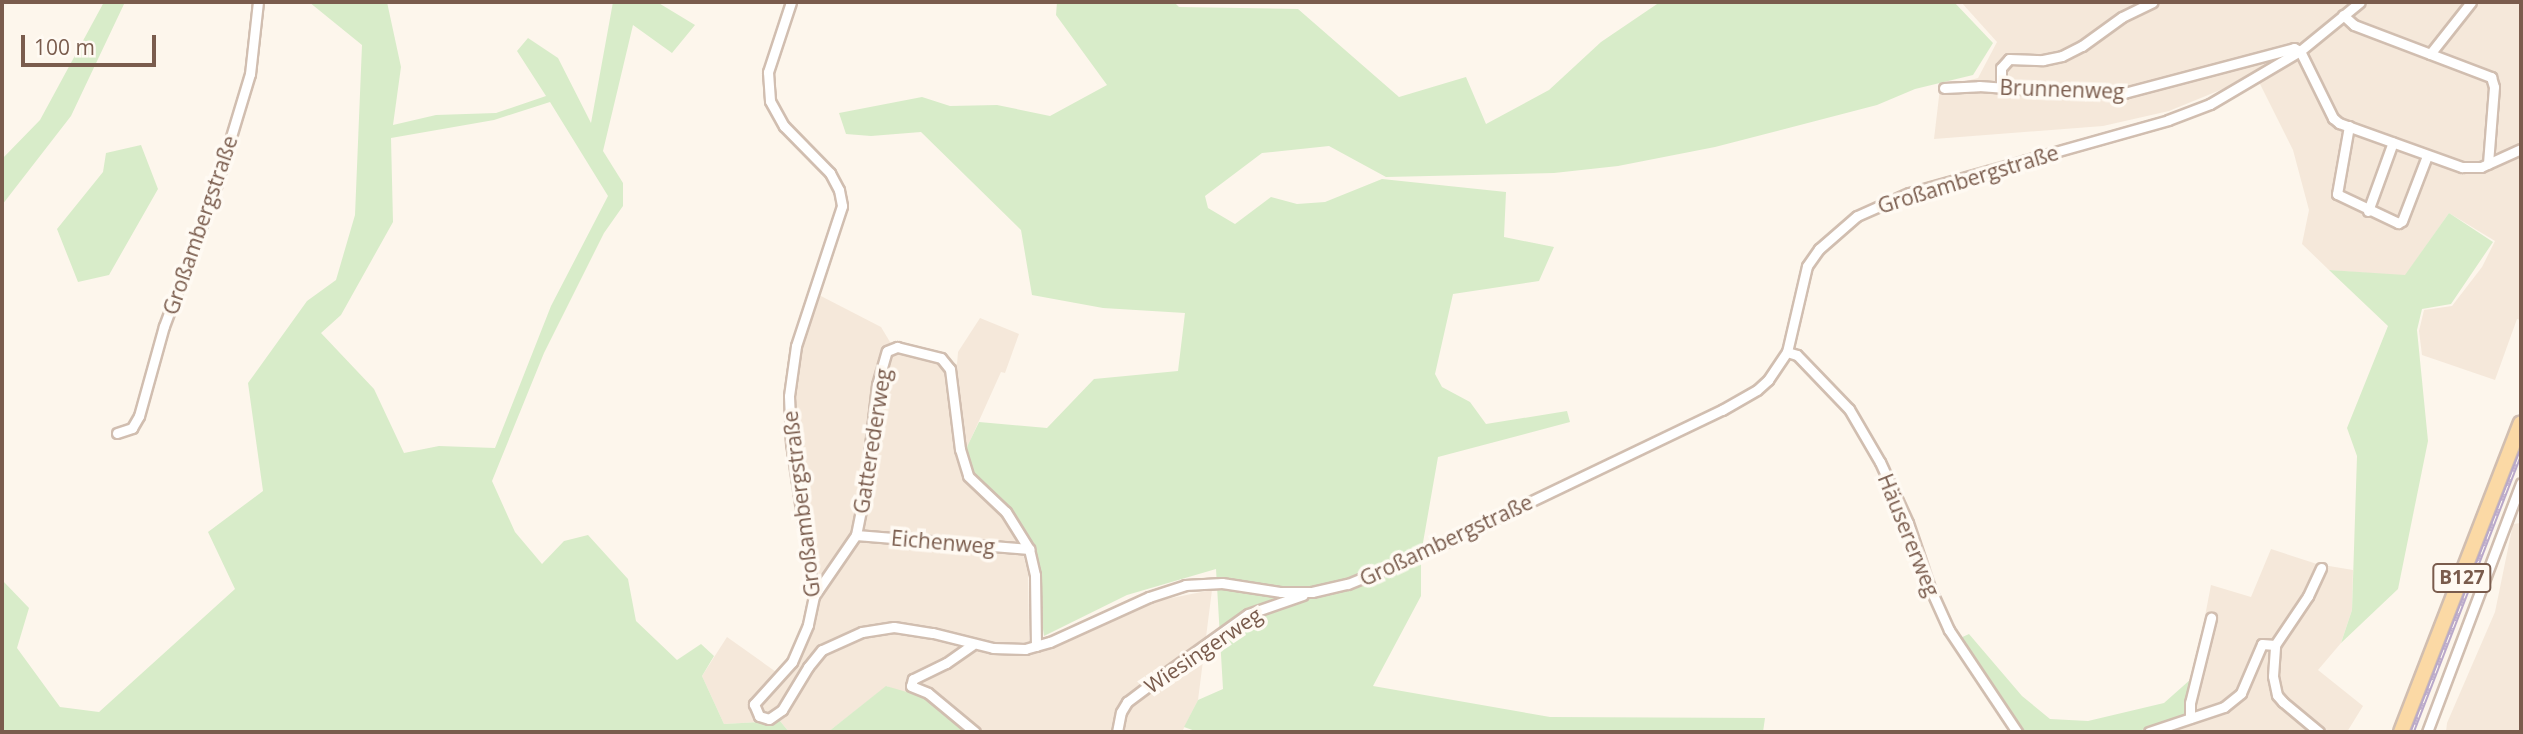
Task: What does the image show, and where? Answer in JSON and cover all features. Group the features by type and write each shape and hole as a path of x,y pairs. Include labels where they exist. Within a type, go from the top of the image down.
{"main road":[{"name":"B127","path":"2401,732 2521,423"}],"street":[{"name":"Großambergstraße","path":"117,433 132,428 139,416 164,326 214,193 250,74 258,2"},
{"name":"Großambergstraße","path":"792,2 768,72 770,102 783,126 830,173 839,190 842,206 796,346 789,396 791,443 814,596 808,625 792,662 754,704 759,716 769,719 782,710 808,667 822,650 862,632 878,628 915,630 972,645 1012,650 1050,642 1149,597 1185,585 1222,583 1281,592 1312,592 1348,584 1387,569 1734,404 1768,380 1787,352 1807,266 1819,249 1857,216 1909,193 2168,120 2210,104 2300,51 2360,2"},
{"path":"2001,87 2001,68 2009,59 2043,60 2074,51 2122,16 2153,2"},
{"path":"2430,54 2470,2"},
{"path":"2343,15 2354,25 2491,77 2494,87 2488,164"},
{"name":"Brunnenweg","path":"1944,88 2001,87 2124,93 2198,76 2288,48 2300,51"},
{"path":"2300,51 2333,118 2349,126 2462,167 2488,164 2521,149"},
{"path":"2349,126 2337,194 2368,211 2402,222 2427,156"},
{"path":"2368,211 2393,142"},
{"name":"Gatterederweg","path":"814,596 856,535 865,490 877,385 887,351 897,347 941,358 950,369 960,449 968,476 1006,512 1029,549 1035,575 1035,646"},
{"name":"Häusererweg","path":"1787,352 1805,363 1837,394 1854,417 1880,462 1908,523 1930,588 1949,630 2017,732"},
{"path":"2427,732 2521,483"},
{"name":"Eichenweg","path":"856,535 1029,549"},
{"path":"2319,732 2277,695 2273,676 2275,645 2308,596 2320,568"},
{"name":"Wiesingerweg","path":"1117,732 1121,712 1127,702 1188,657 1257,609 1312,592"},
{"path":"2190,718 2190,703 2211,618"},
{"path":"2149,732 2224,707 2233,701 2246,683 2262,644 2275,645"},
{"path":"972,645 946,663 913,679 911,686 928,693 975,732"}],"shaded area":[{"path":"1961,2 2521,2 2521,320 2517,319 2495,380 2422,355 2419,331 2424,310 2452,306 2482,267 2495,241 2449,213 2405,276 2329,270 2302,244 2309,210 2293,150 2259,82 2252,77 2169,111 2103,126 1934,139 1940,88 1978,78 1997,42"},
{"path":"817,294 881,327 896,352 938,361 957,364 958,352 980,318 1019,334 1005,373 1001,372 960,463 963,476 1005,514 1020,541 1028,574 1029,639 1044,648 1096,623 1156,601 1212,590 1198,700 1182,732 969,732 887,686 828,732 789,732 780,721 724,724 702,676 727,637 786,679 794,667 818,605 792,411 795,376"},
{"path":"2521,523 2521,732 2446,732 2447,723 2495,612 2513,524"},
{"path":"2271,549 2317,564 2353,570 2352,610 2341,643 2318,670 2363,706 2347,732 2136,732 2186,715 2211,585 2251,597"}],"green space":[{"path":"104,2 125,2 71,116 2,205 2,159 40,120"},
{"path":"309,2 387,2 401,67 393,125 436,115 496,113 546,96 517,51 528,38 558,58 591,123 613,2 657,2 695,25 672,53 633,25 603,151 623,183 623,206 604,233 544,353 492,481 515,532 542,564 564,541 588,535 628,579 636,621 677,660 701,644 714,656 702,676 724,724 780,721 789,732 2,732 2,532 3,581 29,608 17,648 60,707 99,712 235,589 208,532 263,491 248,383 307,301 336,280 355,215 362,45","holes":["550,102 608,196 551,306 495,448 439,446 404,453 374,389 321,333 341,315 393,222 391,138 494,120"]},
{"path":"1057,2 1174,2 1179,7 1298,9 1399,97 1466,77 1486,124 1549,90 1601,42 1660,2 1954,2 1993,43 1973,75 1915,89 1877,105 1715,147 1618,166 1554,173 1386,177 1329,146 1262,153 1205,196 1208,208 1235,224 1271,197 1297,204 1325,202 1382,179 1506,192 1504,237 1554,247 1539,281 1453,294 1435,374 1442,387 1470,402 1486,424 1567,411 1570,422 1438,457 1421,554 1421,596 1373,686 1550,717 1765,718 1763,732 1198,732 1184,727 1198,700 1223,689 1216,569 1127,595 1044,636 1039,601 1039,565 1026,531 995,494 971,473 966,449 979,422 1047,428 1094,379 1178,371 1185,313 1103,308 1032,295 1021,230 921,132 871,136 846,134 839,113 922,97 950,106 997,105 1050,116 1107,85 1056,15"},
{"path":"141,145 158,189 109,275 78,282 57,229 103,172 106,153"},
{"path":"2449,213 2493,242 2451,304 2422,309 2417,330 2428,441 2398,589 2341,643 2352,610 2357,456 2347,428 2388,326 2329,270 2405,275"},
{"path":"1969,634 2022,696 2050,719 2088,721 2164,703 2191,679 2186,715 2136,732 2021,732 1958,639"},
{"path":"886,686 924,697 969,732 828,732"}],"railway":[{"path":"2412,732 2521,451"}]}
